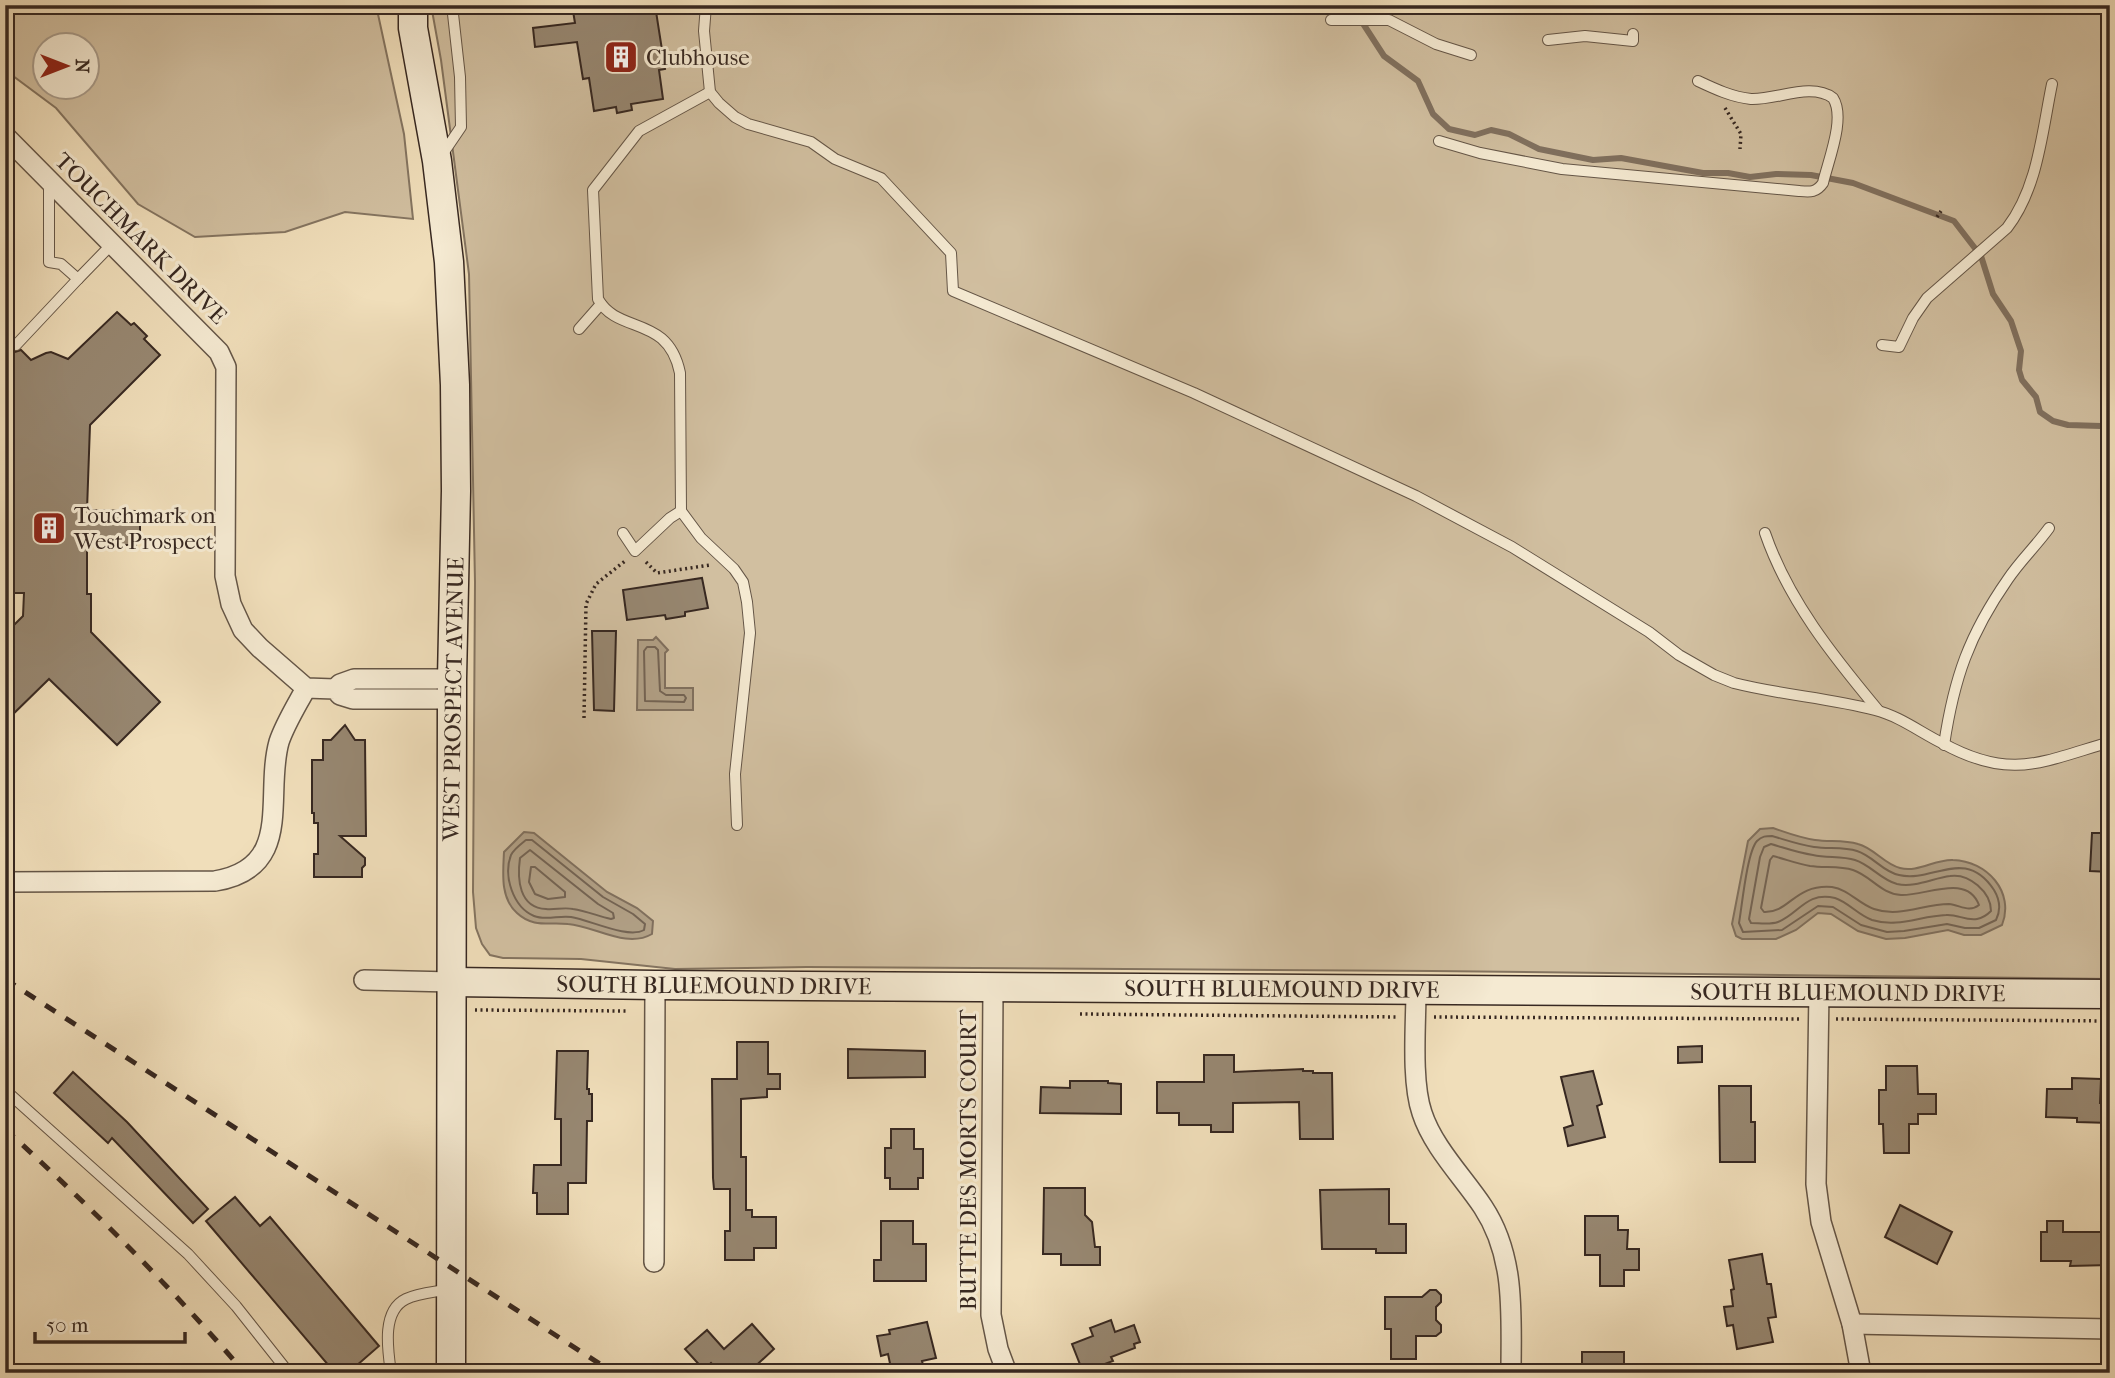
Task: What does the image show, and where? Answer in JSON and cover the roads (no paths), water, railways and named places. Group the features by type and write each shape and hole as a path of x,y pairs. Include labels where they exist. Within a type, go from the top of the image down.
{"main road":[{"name":"WEST PROSPECT AVENUE","path":"410,13 437,161 452,306 455,385 451,1373"},
{"name":"SOUTH BLUEMOUND DRIVE","path":"452,982 655,998 993,987 1416,1003 1819,991 2110,994"}],"street":[{"name":"TOUCHMARK DRIVE","path":"5,136 219,352 226,368 225,576 231,604 243,629 260,648 306,688"},
{"path":"5,882 215,881 243,872 267,846 273,827 275,763 280,741 306,688 335,689 340,695 353,699 452,689"},
{"path":"364,980 452,982"},
{"name":"BUTTE DES MORTS COURT","path":"993,987 991,1315 998,1349 1007,1373"},
{"path":"1819,991 1816,1184 1821,1222 1852,1324 1861,1373"},
{"path":"654,1262 655,998"},
{"path":"1416,1003 1417,1072 1422,1113 1446,1155 1485,1209 1503,1245 1510,1284 1511,1373"},
{"path":"1852,1324 2110,1329"}],"lane":[{"path":"437,161 461,127 460,77 452,5"},
{"path":"706,5 704,31 710,92 719,103 748,124 811,142 835,159 881,178 951,253 953,291 1194,393 1416,496 1561,576 1650,632 1679,655 1734,683 1759,690 1878,710 1909,724 1944,745 1989,763 2014,767 2046,763 2110,742"},
{"path":"1334,20 1386,19 1436,44 1471,55"},
{"path":"1548,40 1585,36 1633,41 1633,34"},
{"path":"1439,141 1480,153 1595,174 1815,191 1823,179 1837,121 1837,108 1833,98 1818,92 1751,99 1698,81"},
{"path":"1882,345 1899,347 1913,318 1927,298 2007,228 2028,192 2052,84"},
{"path":"710,92 639,131 593,190 596,280 601,304 618,317 652,330 663,339 678,363 681,511 701,538 729,564 743,582 750,633 736,763 737,825"},
{"path":"49,180 49,262 61,264 78,279"},
{"path":"16,345 113,243"},
{"path":"579,329 601,304"},
{"path":"623,533 635,551 681,511"},
{"path":"1944,745 1956,678 1971,642 2009,578 2049,528"},
{"path":"1765,533 1773,557 1802,610 1878,710"},
{"path":"5,1090 188,1255 236,1306 289,1373"},
{"path":"391,1373 388,1337 393,1310 404,1300 451,1289"}],"water":[{"path":"656,637 668,650 665,653 665,688 693,688 693,710 637,710 638,640 653,640"},
{"path":"1773,828 1820,841 1858,844 1900,868 1913,869 1953,860 1977,866 1995,880 2001,890 2005,901 2002,925 1981,935 1964,935 1948,930 1886,939 1858,931 1831,914 1818,913 1796,930 1776,939 1742,939 1736,936 1732,924 1748,841 1760,829"},
{"path":"524,832 534,833 607,892 637,908 653,921 652,934 642,938 621,938 578,926 535,923 523,918 508,900 503,877 504,852"}],"waterway":[{"path":"1351,5 1384,56 1418,81 1433,114 1449,129 1475,135 1491,130 1509,134 1539,149 1593,160 1621,158 1703,173 1728,173 1750,177 1776,174 1811,175 1853,183 1954,221 1981,256 1993,294 2011,321 2021,351 2019,370 2022,380 2036,397 2040,412 2053,421 2068,425 2101,426 2110,430"}],"railway":[{"path":"5,979 614,1373"},
{"path":"5,1129 129,1247 245,1373"}],"place":[{"name":"Clubhouse","path":"621,57"},
{"name":"Touchmark on West Prospect","path":"49,528"}]}
